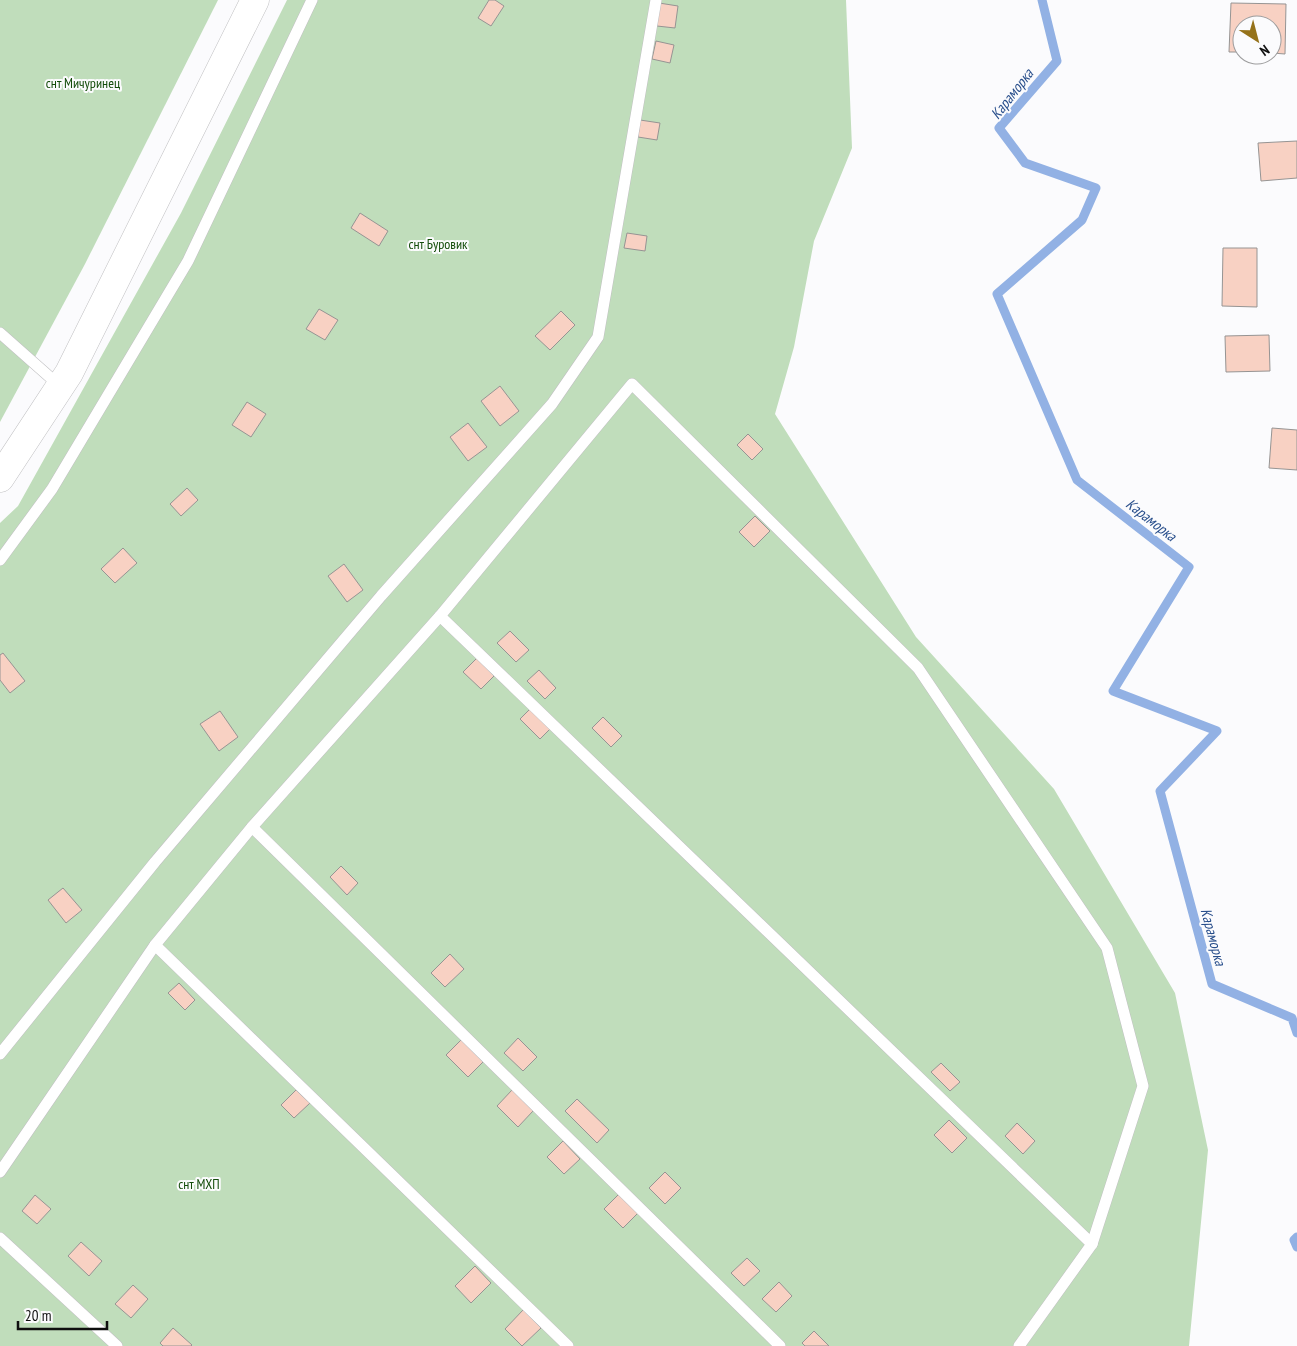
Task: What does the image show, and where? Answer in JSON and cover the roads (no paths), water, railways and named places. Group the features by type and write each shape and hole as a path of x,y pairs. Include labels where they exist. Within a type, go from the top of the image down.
{"street":[{"path":"0,478 69,373 255,0"}],"lane":[{"path":"0,560 52,489 188,261 312,0"},
{"path":"0,1054 161,854 381,596 552,404 598,337 656,0"},
{"path":"0,333 60,387"},
{"path":"0,1172 156,944 252,827 440,616 632,384 918,668 1107,948 1142,1086 1092,1244 1019,1346"},
{"path":"440,616 1092,1244"},
{"path":"252,827 780,1346"},
{"path":"156,944 568,1346"},
{"path":"0,1238 117,1346"}],"waterway":[{"name":"Караморка","path":"1042,0 1057,61 999,128 1025,163 1096,188 1082,220 997,294 1077,480 1189,567 1113,691 1217,731 1160,791 1212,984 1292,1018 1297,1033"},
{"name":"Караморка","path":"1297,1237 1294,1240 1297,1247"}],"park label":[{"name":"снт Мичуринец","path":"83,83"},
{"name":"снт Буровик","path":"438,244"},
{"name":"снт МХП","path":"199,1184"}]}
